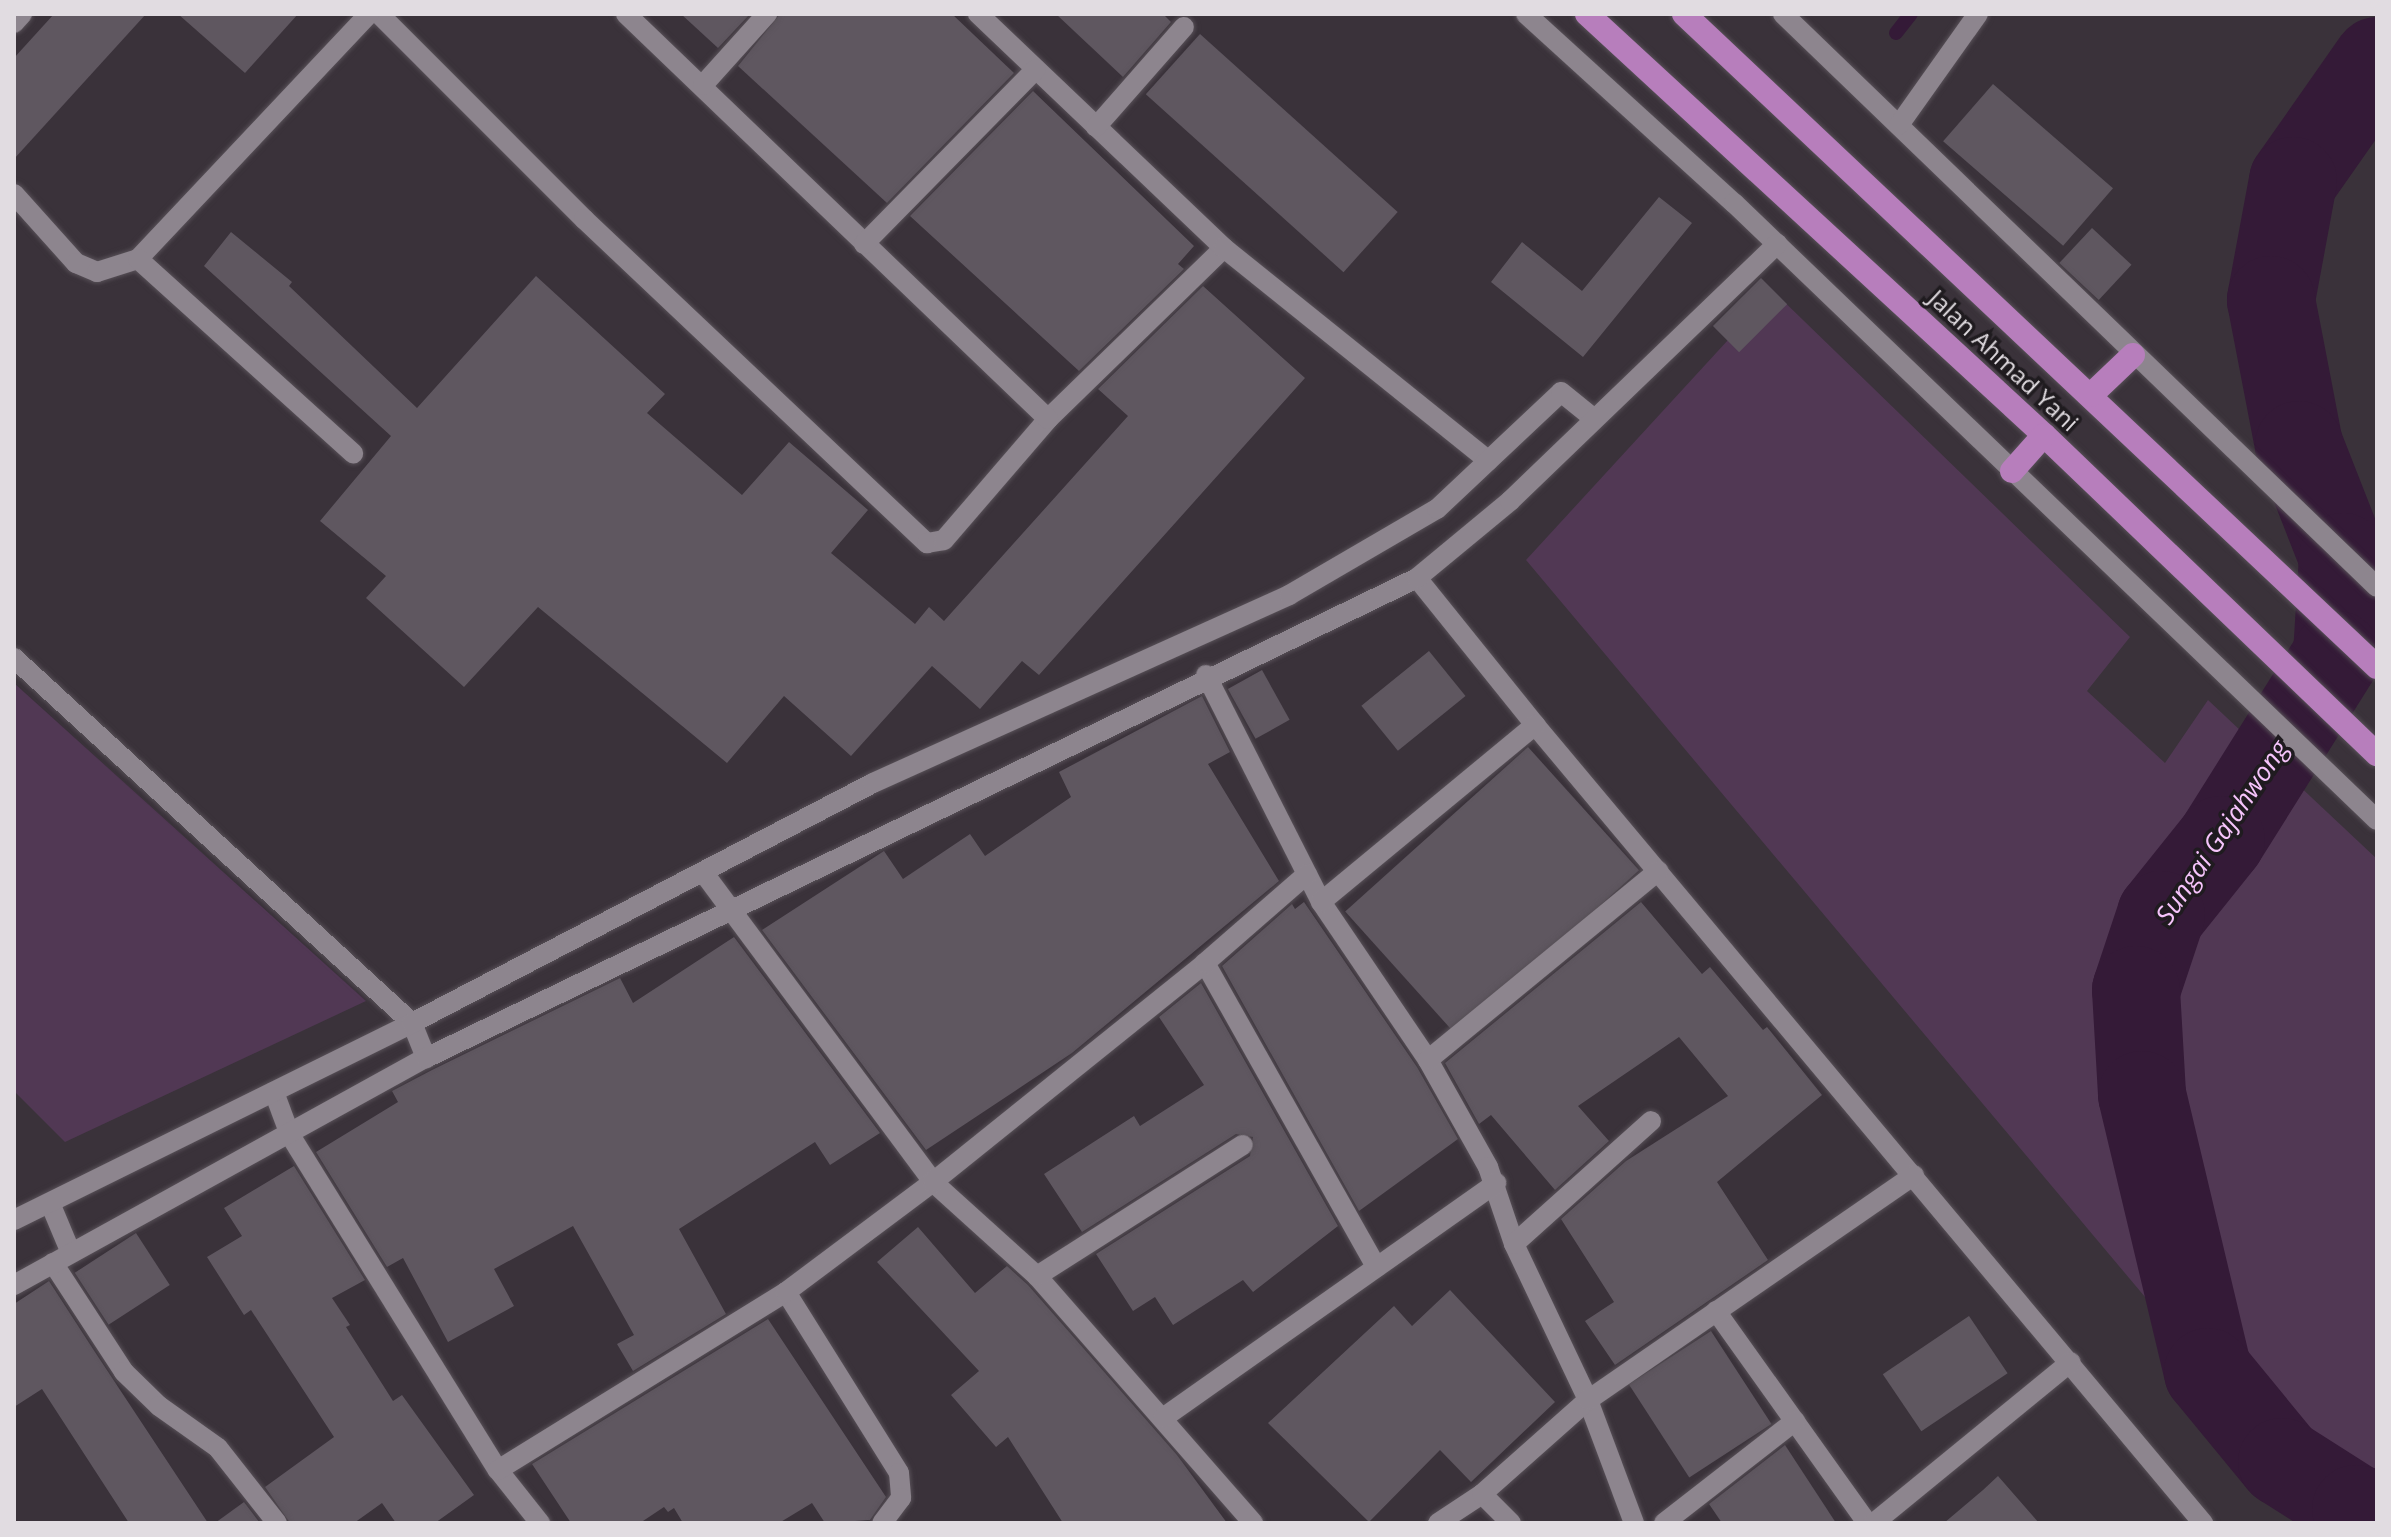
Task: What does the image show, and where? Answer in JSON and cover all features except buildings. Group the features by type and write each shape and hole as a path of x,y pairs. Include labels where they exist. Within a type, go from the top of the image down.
{"highway":[{"name":"Jalan Ahmad Yani","path":"1587,14 2044,435 2377,754"},
{"name":"Jalan Ahmad Yani","path":"1684,14 2091,395 2161,467 2377,667"},
{"path":"2091,395 2133,355"},
{"path":"2012,471 2044,435"}],"street":[{"path":"14,23 22,14"},
{"path":"14,194 76,263 97,272 138,259 369,14"},
{"path":"379,14 584,219 927,543 944,540 1048,419 1224,248"},
{"path":"626,14 1048,419"},
{"path":"703,85 767,14"},
{"path":"978,14 1224,248 1488,460"},
{"path":"1526,14 1777,244 2377,820"},
{"path":"1783,14 2200,421 2377,587"},
{"path":"1899,125 1978,14"},
{"path":"1096,127 1184,27"},
{"path":"864,244 1036,69"},
{"path":"14,1285 425,1054 1206,675 1417,578 1510,501 1582,409 1777,244"},
{"path":"138,259 353,453"},
{"path":"14,1220 51,1209 413,1025 705,875 873,783 1289,595 1437,509 1561,392 1582,409"},
{"path":"1417,578 1535,725 2203,1523"},
{"path":"14,658 413,1025 425,1054"},
{"path":"1206,675 1321,902 1428,1060 1496,1183 1514,1244 1588,1400 1634,1523"},
{"path":"1321,902 1535,725"},
{"path":"1428,1060 1658,871"},
{"path":"498,1470 786,1292 933,1182 1205,963 1307,874"},
{"path":"705,875 725,906 933,1182 1037,1276 1253,1523"},
{"path":"1205,963 1376,1267"},
{"path":"275,1095 289,1133 498,1470 540,1523"},
{"path":"1514,1244 1651,1121"},
{"path":"1037,1276 1243,1145"},
{"path":"1438,1523 1482,1494 1588,1400 1914,1175"},
{"path":"1163,1418 1496,1183"},
{"path":"51,1209 64,1255 124,1372 159,1406 218,1448 277,1523"},
{"path":"786,1292 899,1473 901,1498 882,1523"},
{"path":"1716,1311 1867,1523"},
{"path":"1874,1523 2071,1362"},
{"path":"1664,1523 1795,1421"},
{"path":"1482,1494 1511,1523"}],"shaded area":[{"path":"1773,291 2130,637 2087,691 2165,763 2208,700 2377,859 2377,1471 2208,1372 1526,560"},
{"path":"14,683 366,1001 65,1142 14,1091"}],"waterway":[{"path":"1896,33 1911,14"},
{"name":"Sungai Gajahwong","path":"2377,61 2293,181 2271,300 2299,445 2343,557 2337,655 2221,840 2161,915 2136,990 2142,1095 2208,1372 2282,1462 2356,1509 2377,1514"}]}
